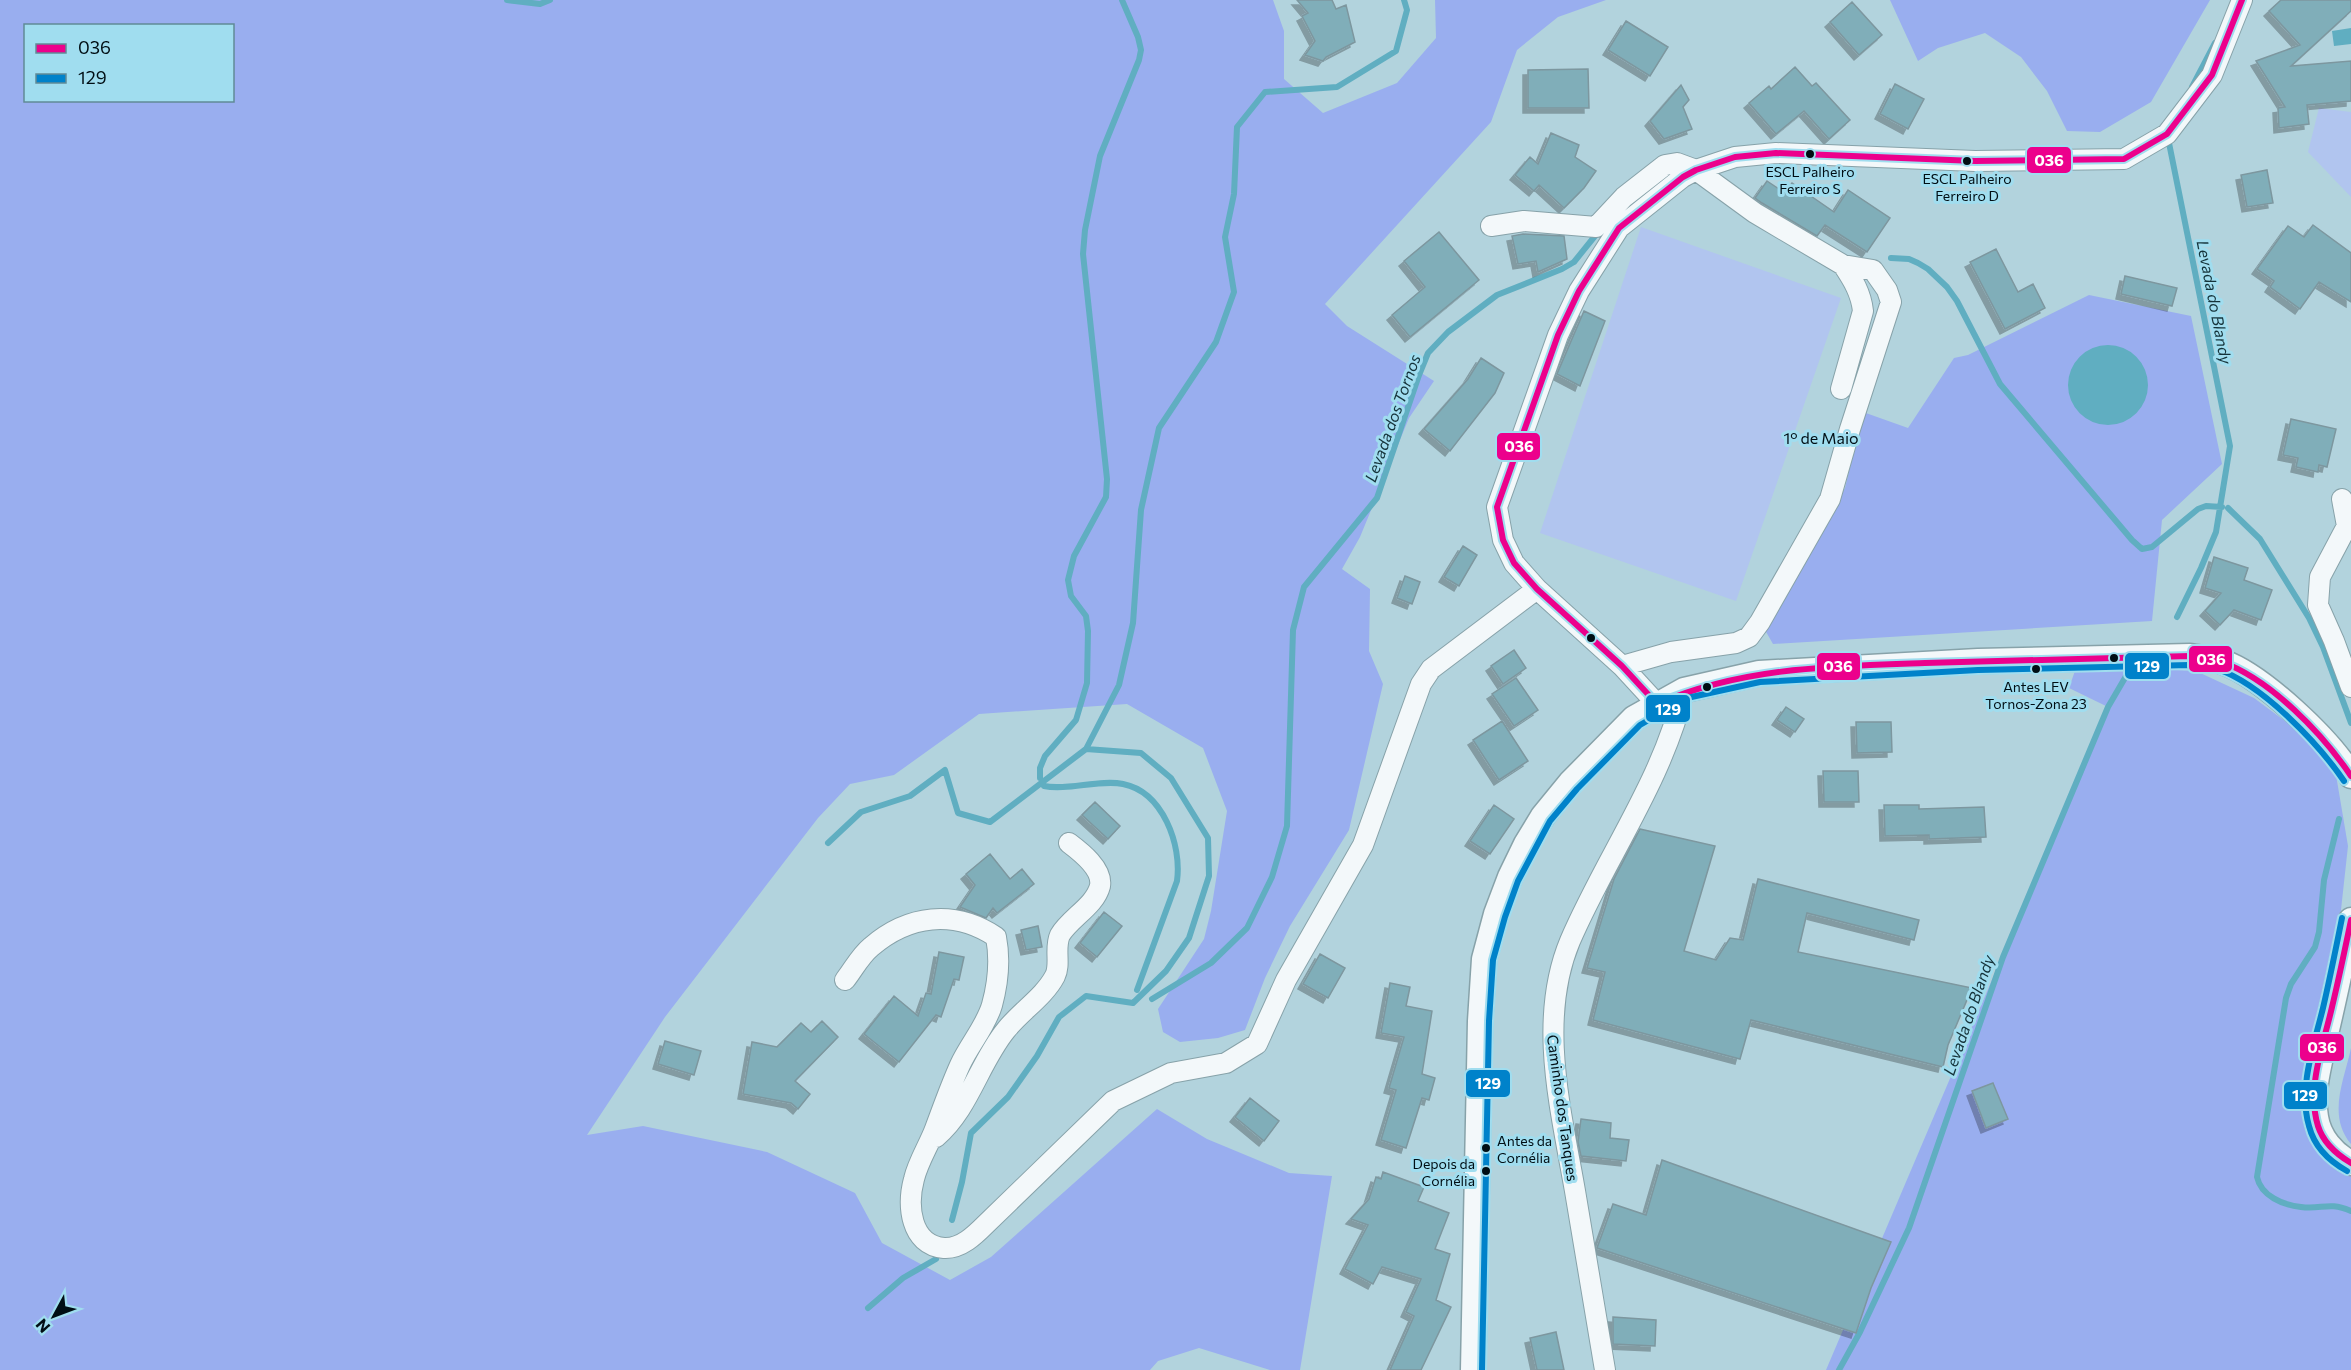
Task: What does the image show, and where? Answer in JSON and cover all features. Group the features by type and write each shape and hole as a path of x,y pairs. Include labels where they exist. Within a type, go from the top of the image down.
{"main road":[{"path":"1473,1370 1480,1021 1484,959 1496,914 1522,852 1543,816 1570,783 1634,718 1684,690 1759,673 1978,661 2190,656 2222,662 2270,690 2307,723 2351,776"},
{"path":"2351,920 2318,1073 2315,1105 2319,1128 2324,1138 2338,1155 2351,1163"}],"street":[{"path":"1657,704 1622,666 1537,589 1514,563 1503,540 1497,507 1558,335 1579,291 1619,228 1661,193 1696,170 1735,157 1776,153 1975,161 2124,159 2167,134 2212,75 2242,0"},
{"path":"1491,226 1524,221 1596,226 1624,196 1665,165 1677,163 1696,170 1755,213 1843,265 1873,270 1887,290 1891,302 1830,499 1760,622 1749,636 1736,644 1671,652 1622,666"},
{"path":"1841,389 1863,311 1862,300 1855,283 1843,265"},
{"path":"2342,499 2347,526 2320,577 2318,605 2351,687"},
{"path":"845,980 869,948 898,928 921,920 954,920 978,925 996,937 999,955 992,1005 960,1064 914,1178 910,1209 913,1224 922,1238 929,1243 944,1248 952,1247 970,1239 1113,1101 1171,1073 1226,1064 1257,1044 1286,980 1363,845 1421,684 1431,669 1537,589"},
{"name":"Caminho dos Tanques","path":"1605,1370 1560,1102 1552,1027 1557,982 1570,942 1664,752 1677,719 1684,690"},
{"path":"930,1142 947,1127 955,1116 1006,1030 1051,982 1057,972 1060,936 1097,894 1101,884 1095,869 1083,854 1069,843"}],"shaded area":[{"path":"0,0 1273,0 1284,31 1284,79 1323,113 1397,83 1436,38 1435,0 1606,0 1558,17 1517,50 1491,122 1325,304 1347,326 1434,381 1409,418 1360,537 1342,569 1370,589 1369,651 1383,684 1349,830 1290,926 1265,978 1245,1030 1218,1038 1180,1042 1163,1032 1158,1009 1204,939 1211,911 1227,811 1203,748 1127,704 979,714 894,775 850,784 818,818 665,1017 587,1135 643,1126 767,1152 855,1193 882,1243 950,1280 991,1257 1157,1109 1207,1139 1289,1173 1332,1176 1300,1370 1270,1370 1199,1348 1158,1361 1150,1370 0,1370"},
{"path":"1890,0 2210,0 2151,102 2100,132 2067,131 2047,91 2021,57 1985,33 1938,48 1918,61"},
{"path":"2351,28 2351,44 2334,46 2332,31"},
{"path":"2319,108 2351,112 2351,197 2308,152"},
{"path":"1641,227 1841,298 1736,601 1540,533"},
{"path":"2089,295 2191,316 2222,464 2162,520 2152,621 1773,644 1765,630 1845,488 1863,412 1908,428 1954,358 1968,355"},
{"path":"2108,345 2123,348 2136,357 2145,370 2148,385 2145,400 2136,413 2123,422 2108,425 2093,422 2080,413 2071,400 2068,385 2071,370 2080,357 2093,348"},
{"path":"2077,665 2196,671 2254,698 2301,733 2334,763 2348,846 2338,937 2310,1136 2337,1170 2351,1173 2351,1370 1826,1370 2108,707 2069,688"},
{"path":"2351,1048 2351,1144 2340,1121 2339,1098"}],"building":[{"path":"1297,0 1332,0 1336,9 1346,5 1355,42 1326,57 1323,61 1305,55 1315,41 1302,16 1308,13"},
{"path":"2281,0 2351,0 2351,11 2291,66 2351,61 2351,101 2307,105 2309,124 2279,128 2278,108 2285,107 2256,61 2300,45 2269,11"},
{"path":"1852,2 1882,35 1859,55 1830,22"},
{"path":"1626,21 1668,47 1650,76 1608,50"},
{"path":"1795,67 1812,86 1816,83 1850,120 1829,139 1804,111 1776,134 1749,103 1769,86 1771,89"},
{"path":"1588,69 1589,108 1528,108 1528,70"},
{"path":"1895,84 1924,99 1908,129 1880,114"},
{"path":"1681,85 1689,100 1683,107 1692,129 1664,139 1650,121"},
{"path":"1551,133 1579,145 1575,157 1596,171 1584,188 1564,208 1539,185 1534,191 1515,175 1530,157 1538,164"},
{"path":"2267,170 2273,203 2247,207 2241,175"},
{"path":"1767,181 1785,193 1792,183 1834,212 1848,190 1890,218 1867,252 1825,225 1817,236 1762,203 1755,198"},
{"path":"2313,225 2351,253 2351,302 2319,282 2300,309 2270,287 2274,281 2257,269 2288,226 2304,237"},
{"path":"1439,232 1479,280 1410,337 1392,315 1425,287 1404,261"},
{"path":"1523,234 1564,236 1567,259 1538,272 1536,261 1518,264 1512,236"},
{"path":"1996,249 2018,292 2033,284 2045,308 2005,329 1970,262"},
{"path":"2125,276 2177,288 2172,306 2121,294"},
{"path":"1584,311 1605,321 1580,386 1557,374"},
{"path":"1481,358 1504,373 1495,393 1450,451 1424,429 1468,379"},
{"path":"2291,419 2336,429 2327,467 2319,465 2318,472 2296,467 2298,458 2283,455"},
{"path":"1463,546 1477,555 1459,586 1444,577"},
{"path":"2214,557 2248,568 2244,580 2272,590 2261,620 2234,610 2220,625 2205,611 2221,593 2205,588"},
{"path":"1405,576 1420,582 1412,604 1397,598"},
{"path":"1514,650 1526,668 1503,684 1491,666"},
{"path":"1516,678 1538,710 1514,726 1492,694"},
{"path":"1786,707 1804,719 1795,732 1777,720"},
{"path":"1502,721 1528,761 1499,780 1473,740"},
{"path":"1856,722 1891,722 1892,752 1857,753"},
{"path":"1823,771 1858,771 1859,802 1824,802"},
{"path":"1095,802 1120,826 1108,839 1082,815"},
{"path":"1494,805 1514,819 1490,854 1470,841"},
{"path":"1884,805 1919,805 1919,809 1984,807 1986,837 1929,839 1929,835 1885,836"},
{"path":"1640,829 1715,846 1684,951 1716,960 1730,938 1743,940 1758,879 1919,920 1914,940 1807,913 1798,952 1972,988 1948,1045 1943,1067 1751,1020 1740,1059 1593,1020 1605,972 1587,968 1614,879"},
{"path":"990,854 1010,879 1022,869 1034,884 997,913 993,908 986,918 960,907 975,885 966,874"},
{"path":"1104,912 1122,926 1097,957 1080,943"},
{"path":"1038,926 1042,947 1026,950 1021,930"},
{"path":"939,952 964,957 959,980 954,979 941,1017 936,1015 899,1062 864,1034 894,996 918,1016 926,993 931,994"},
{"path":"1320,954 1345,968 1328,998 1303,984"},
{"path":"1390,983 1410,987 1406,1006 1432,1011 1422,1074 1435,1078 1429,1100 1422,1098 1406,1148 1381,1140 1396,1090 1389,1088 1404,1037 1381,1033"},
{"path":"822,1021 838,1037 795,1081 810,1094 798,1109 791,1103 743,1094 752,1042 777,1047 801,1023 811,1032"},
{"path":"665,1041 701,1051 694,1075 658,1064"},
{"path":"1993,1083 2008,1119 1986,1128 1972,1091"},
{"path":"1250,1098 1279,1121 1264,1141 1235,1117"},
{"path":"1581,1119 1611,1123 1610,1138 1629,1140 1626,1161 1581,1156 1578,1142"},
{"path":"1662,1160 1891,1242 1871,1288 1856,1333 1597,1248 1613,1204 1646,1215"},
{"path":"1383,1172 1424,1187 1418,1201 1449,1213 1435,1249 1450,1254 1436,1300 1451,1307 1421,1370 1390,1370 1414,1316 1406,1312 1421,1279 1382,1267 1373,1284 1345,1269 1368,1225 1351,1219 1369,1199 1376,1177 1381,1179"},
{"path":"1613,1317 1656,1320 1655,1346 1613,1344"},
{"path":"1556,1332 1564,1370 1537,1370 1530,1338"}],"waterway":[{"name":"Levada dos Tornos","path":"507,0 540,4 550,0"},
{"name":"Levada dos Tornos","path":"1040,778 1040,768 1045,756 1076,720 1087,683 1086,616 1071,596 1068,580 1074,556 1106,497 1107,479 1083,254 1085,230 1100,156 1141,50 1138,37 1122,0"},
{"path":"828,843 861,812 910,796 945,770 958,813 990,822 1086,749 1119,685 1133,623 1141,510 1159,428 1216,342 1234,292 1225,237 1234,194 1237,127 1265,92 1337,87 1396,51 1407,10 1404,0"},
{"name":"Levada do Blandy","path":"2192,87 2215,43"},
{"name":"Levada do Blandy","path":"2168,138 2230,446 2216,532 2177,617"},
{"name":"Levada dos Tornos","path":"1152,999 1211,963 1247,928 1272,877 1287,826 1293,630 1304,587 1377,498 1428,353 1448,332 1497,295 1574,262 1599,231"},
{"name":"Levada dos Tornos","path":"1891,258 1909,259 1918,263 1947,287 1957,301 2000,384 2142,549 2152,547 2198,509 2206,506 2222,507"},
{"name":"Levada dos Tornos","path":"2228,508 2260,539 2309,618 2323,647 2351,723"},
{"name":"Levada do Blandy","path":"1839,1370 1860,1332 1909,1228 2003,957 2108,707 2129,671"},
{"path":"952,1220 971,1133 1008,1097 1037,1056 1059,1017 1086,996 1133,1003 1166,971 1189,938 1209,876 1208,838 1171,778 1141,753 1086,749"},
{"name":"Levada dos Tornos","path":"1044,786 1123,784 1149,797 1167,822 1176,852 1177,881 1137,990"},
{"name":"Levada dos Tornos","path":"2339,819 2324,880 2319,932 2315,947 2291,984 2286,998 2257,1177 2259,1184 2268,1194 2287,1204 2308,1208 2331,1206 2351,1211"},
{"path":"868,1308 903,1278 936,1259"}],"transit line":[{"name":"036","path":"1657,704 1622,666 1537,589 1514,563 1503,540 1497,507 1558,335 1579,291 1619,228 1683,177 1696,170 1735,157 1776,153 1975,161 2124,159 2167,134 2212,75 2242,0"},
{"name":"036","path":"1657,704 1722,682 1789,671 1857,665 2190,656 2222,662 2259,681 2310,726 2351,776"},
{"name":"129","path":"1482,1370 1489,1021 1493,960 1518,881 1550,821 1577,789 1640,725 1687,698 1760,682 1978,670 2189,665 2217,669 2252,687 2288,716 2320,750 2344,781"},
{"name":"129","path":"2342,918 2312,1052 2305,1097 2309,1126 2318,1146 2328,1158 2347,1171"},
{"name":"036","path":"2351,920 2318,1066 2314,1096 2318,1126 2323,1137 2335,1152 2351,1163"}],"place":[{"name":"ESCL Palheiro Ferreiro S","path":"1810,154"},
{"name":"ESCL Palheiro Ferreiro D","path":"1967,161"},
{"name":"Antes LEV Tornos-Zona 23","path":"2036,669"},
{"name":"Antes da Cornélia","path":"1486,1148"},
{"name":"Depois da Cornélia","path":"1486,1171"}],"district":[{"name":"1º de Maio","path":"1821,437"}]}
